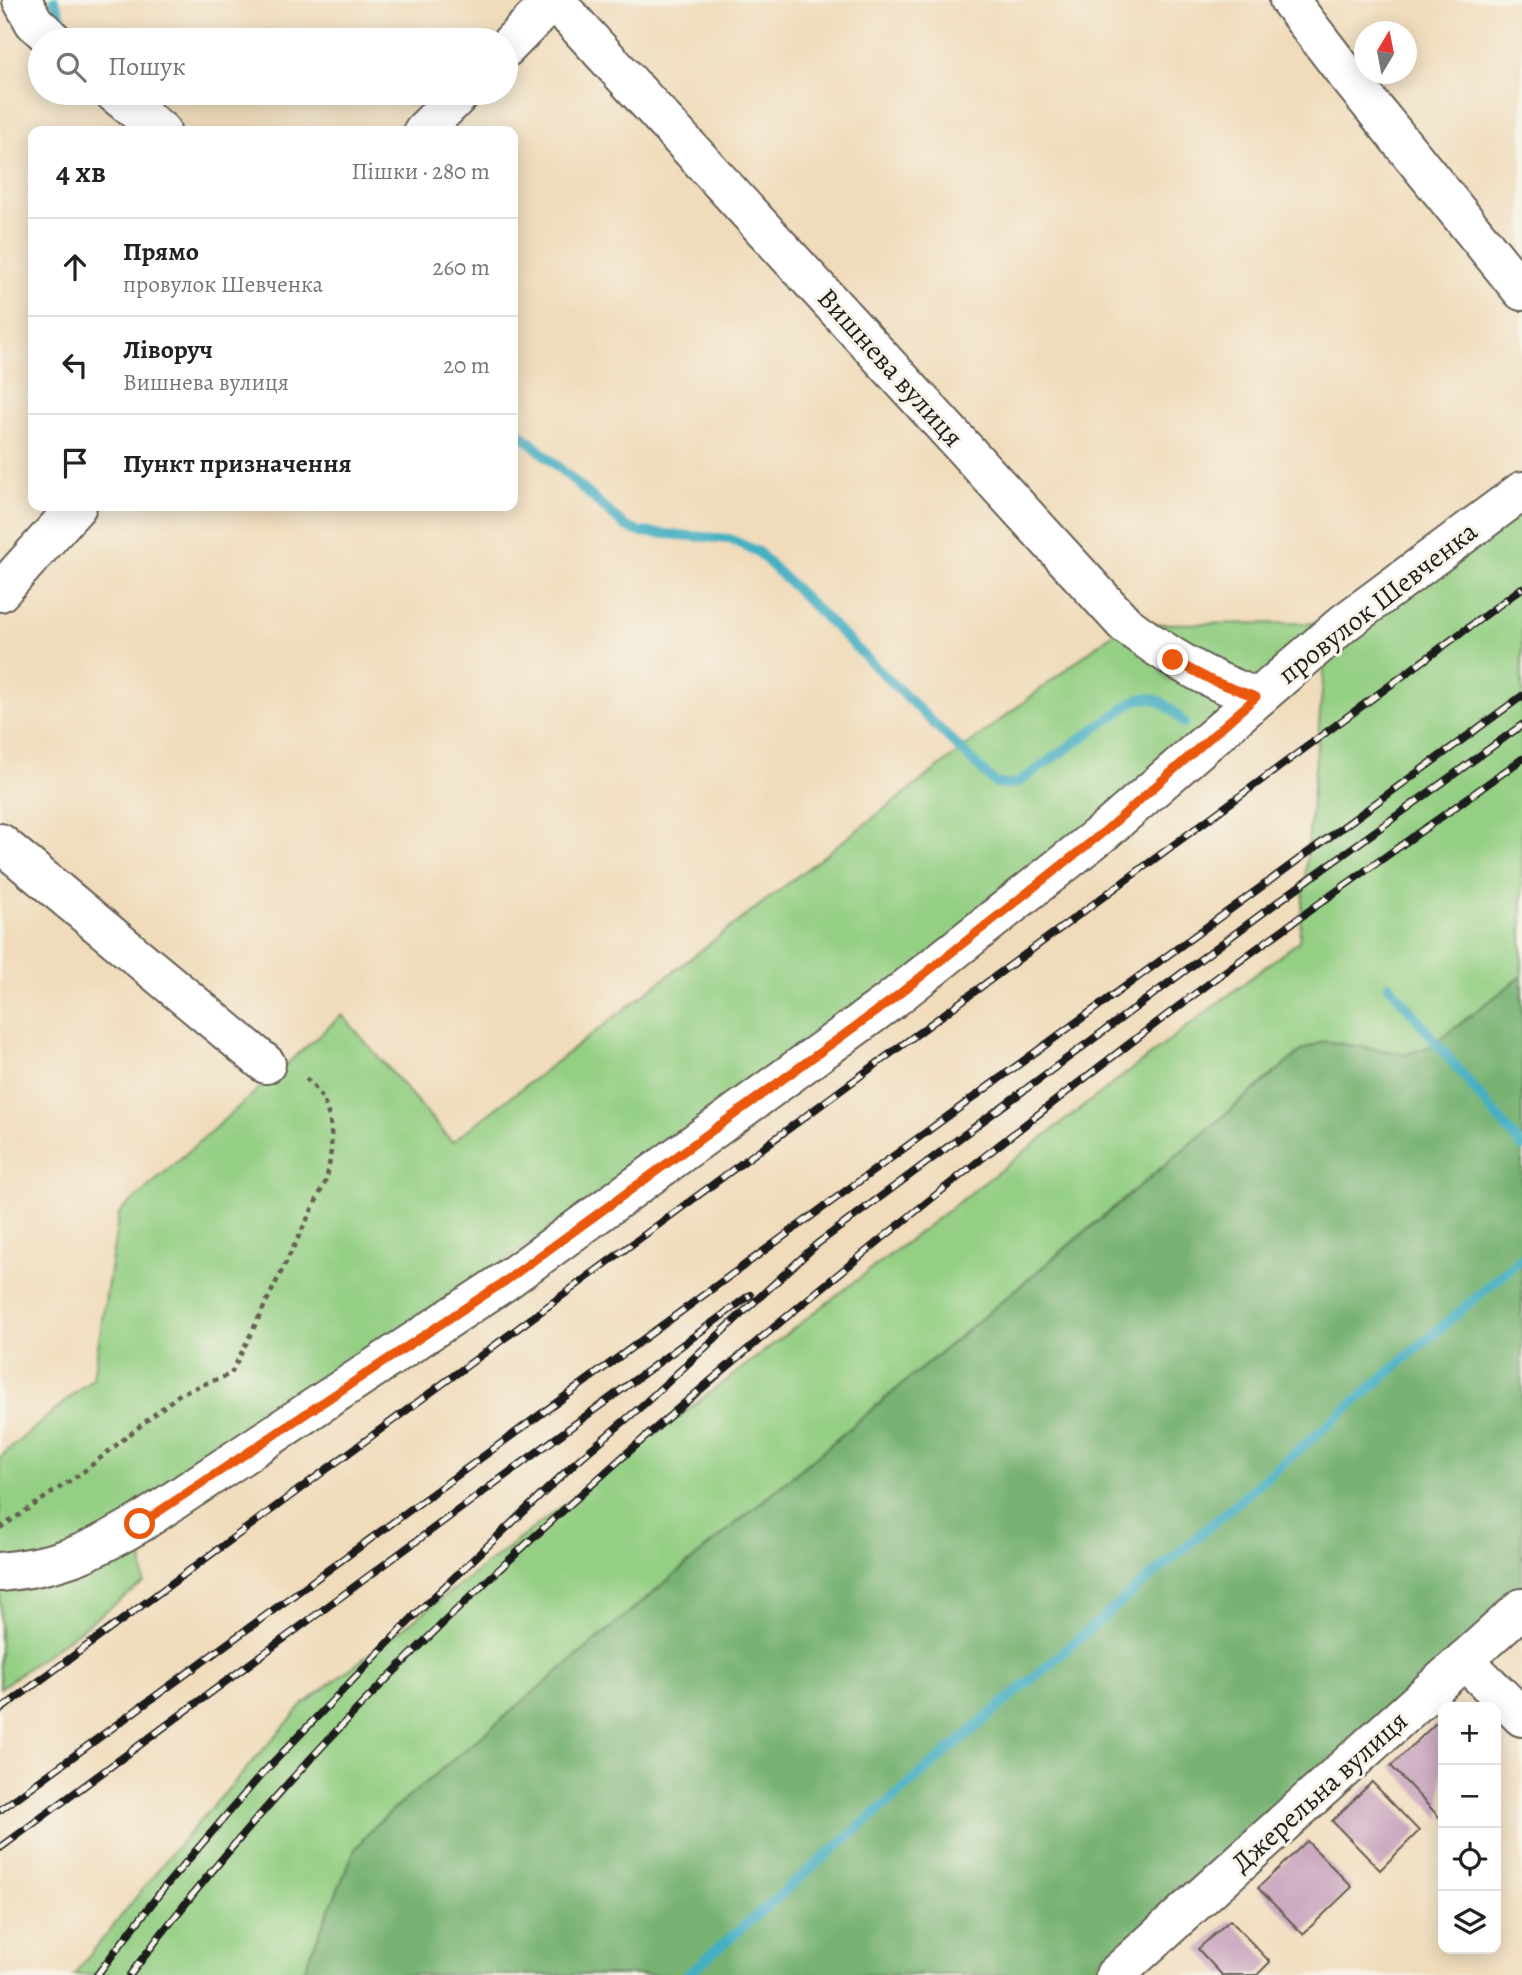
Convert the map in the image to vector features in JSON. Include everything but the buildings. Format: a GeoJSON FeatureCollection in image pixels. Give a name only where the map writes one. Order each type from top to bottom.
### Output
{"type":"FeatureCollection","features":[{"type":"Feature","properties":{"kind":"street"},"geometry":{"type":"LineString","coordinates":[[22,0],[34,22],[41,28]]}},
{"type":"Feature","properties":{"kind":"street"},"geometry":{"type":"LineString","coordinates":[[518,36],[553,0]]}},
{"type":"Feature","properties":{"kind":"street","name":"Вишнева вулиця"},"geometry":{"type":"LineString","coordinates":[[553,0],[1125,624],[1173,660],[1213,681],[1256,697]]}},
{"type":"Feature","properties":{"kind":"street"},"geometry":{"type":"LineString","coordinates":[[1289,0],[1346,75],[1522,291]]}},
{"type":"Feature","properties":{"kind":"street"},"geometry":{"type":"LineString","coordinates":[[129,105],[154,126]]}},
{"type":"Feature","properties":{"kind":"street"},"geometry":{"type":"LineString","coordinates":[[428,126],[449,105]]}},
{"type":"Feature","properties":{"kind":"street","name":"провулок Шевченка"},"geometry":{"type":"LineString","coordinates":[[0,1572],[58,1564],[90,1552],[140,1524],[504,1282],[889,1002],[1106,830],[1344,622],[1522,491]]}},
{"type":"Feature","properties":{"kind":"street"},"geometry":{"type":"LineString","coordinates":[[0,592],[73,511]]}},
{"type":"Feature","properties":{"kind":"street"},"geometry":{"type":"LineString","coordinates":[[0,843],[266,1064]]}},
{"type":"Feature","properties":{"kind":"street","name":"Джерельна вулиця"},"geometry":{"type":"LineString","coordinates":[[1120,1974],[1522,1608]]}},
{"type":"Feature","properties":{"kind":"street"},"geometry":{"type":"LineString","coordinates":[[1464,1660],[1522,1717]]}},
{"type":"Feature","properties":{"kind":"path"},"geometry":{"type":"LineString","coordinates":[[0,1528],[83,1472],[181,1393],[231,1374],[327,1181],[333,1149],[329,1116],[318,1088],[300,1073],[266,1064]]}},
{"type":"Feature","properties":{"kind":"green space"},"geometry":{"type":"Polygon","coordinates":[[[1522,493],[1522,976],[1431,1046],[1407,1054],[1324,1041],[1303,1049],[375,1825],[355,1850],[302,1975],[74,1975],[174,1850],[304,1704],[1299,941],[1327,638],[1106,830],[140,1523],[144,1583],[0,1688],[0,1457],[93,1378],[119,1213],[342,1015],[452,1142],[1125,624],[1344,623],[1522,493]]]}},
{"type":"Feature","properties":{"kind":"green space"},"geometry":{"type":"Polygon","coordinates":[[[1522,976],[1522,1609],[1115,1975],[302,1975],[355,1849],[375,1825],[1304,1049],[1324,1041],[1407,1054],[1431,1046],[1522,976]]]}},
{"type":"Feature","properties":{"kind":"waterway"},"geometry":{"type":"LineString","coordinates":[[54,0],[67,28]]}},
{"type":"Feature","properties":{"kind":"waterway"},"geometry":{"type":"LineString","coordinates":[[518,431],[626,527],[640,532],[730,539],[758,552],[995,783],[1007,785],[1019,782],[1136,700],[1157,700],[1169,707],[1184,723]]}},
{"type":"Feature","properties":{"kind":"waterway"},"geometry":{"type":"LineString","coordinates":[[1389,985],[1522,1147]]}},
{"type":"Feature","properties":{"kind":"waterway"},"geometry":{"type":"LineString","coordinates":[[687,1975],[1522,1258]]}},
{"type":"Feature","properties":{"kind":"railway"},"geometry":{"type":"LineString","coordinates":[[0,1710],[1522,588]]}},
{"type":"Feature","properties":{"kind":"railway"},"geometry":{"type":"LineString","coordinates":[[0,1810],[1522,696]]}},
{"type":"Feature","properties":{"kind":"railway"},"geometry":{"type":"LineString","coordinates":[[97,1975],[163,1889],[260,1776],[419,1611],[576,1462],[644,1404],[817,1244],[1279,901],[1522,725]]}},
{"type":"Feature","properties":{"kind":"railway"},"geometry":{"type":"LineString","coordinates":[[130,1975],[191,1897],[321,1747],[460,1606],[532,1538],[680,1407],[963,1173],[1184,1002],[1522,759]]}},
{"type":"Feature","properties":{"kind":"railway"},"geometry":{"type":"LineString","coordinates":[[0,1848],[750,1295]]}},
{"type":"Feature","properties":{"kind":"route"},"geometry":{"type":"LineString","coordinates":[[140,1524],[504,1282],[889,1002],[1106,830],[1256,697],[1213,681],[1173,660]]}}]}
